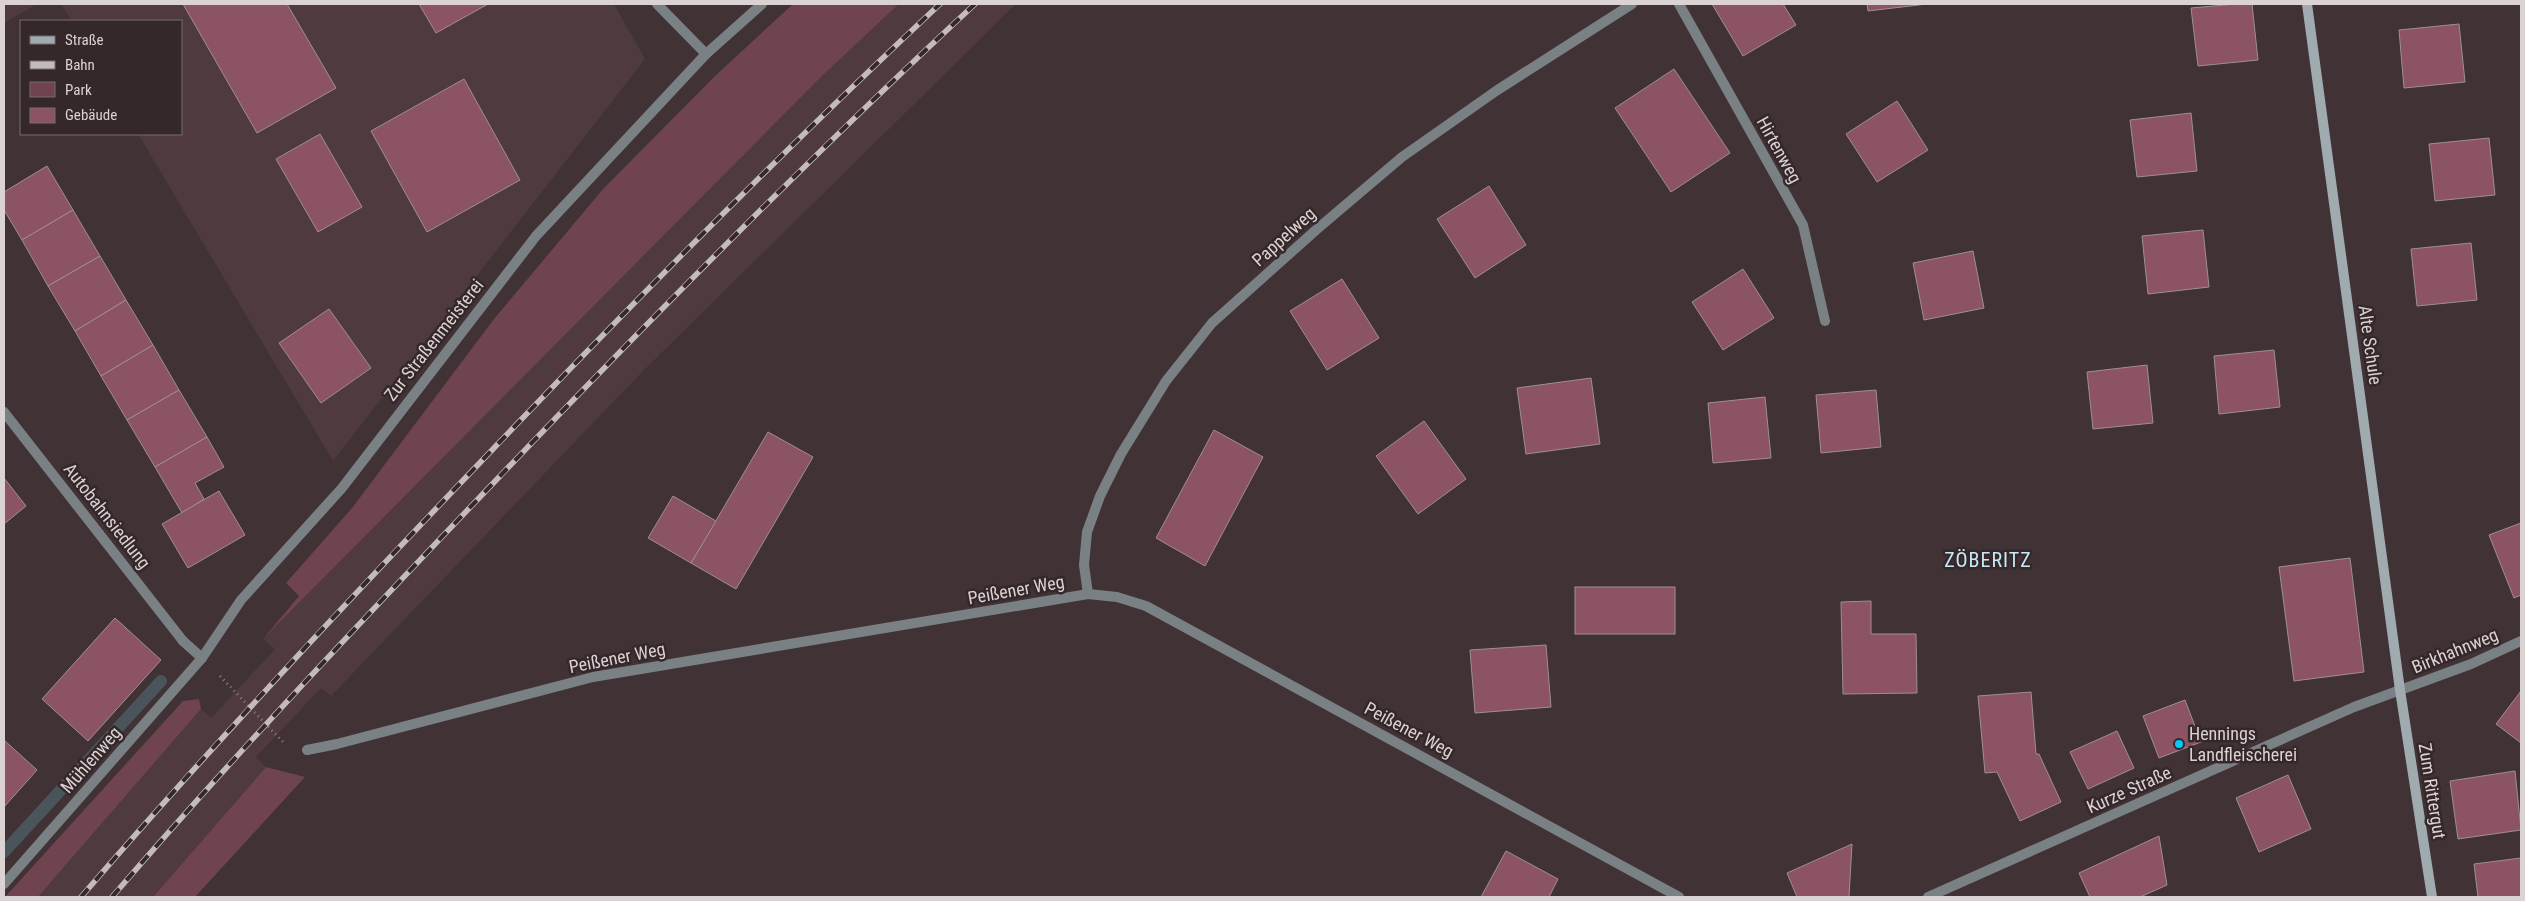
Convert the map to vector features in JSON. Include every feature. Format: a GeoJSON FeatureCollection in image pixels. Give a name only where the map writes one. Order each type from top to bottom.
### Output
{"type":"FeatureCollection","features":[{"type":"Feature","properties":{"kind":"street"},"geometry":{"type":"LineString","coordinates":[[658,4],[706,54]]}},
{"type":"Feature","properties":{"kind":"street","name":"Zur Straßenmeisterei"},"geometry":{"type":"LineString","coordinates":[[202,658],[242,600],[342,488],[536,236],[706,54],[762,4]]}},
{"type":"Feature","properties":{"kind":"street","name":"Pappelweg"},"geometry":{"type":"LineString","coordinates":[[1088,594],[1084,565],[1087,532],[1100,496],[1121,454],[1166,381],[1212,323],[1402,156],[1496,91],[1632,4]]}},
{"type":"Feature","properties":{"kind":"street","name":"Hirtenweg"},"geometry":{"type":"LineString","coordinates":[[1679,4],[1803,226],[1825,321]]}},
{"type":"Feature","properties":{"kind":"street","name":"Alte Schule"},"geometry":{"type":"LineString","coordinates":[[2307,4],[2400,690]]}},
{"type":"Feature","properties":{"kind":"street","name":"Autobahnsiedlung"},"geometry":{"type":"LineString","coordinates":[[4,412],[183,641],[202,658]]}},
{"type":"Feature","properties":{"kind":"street","name":"Peißener Weg"},"geometry":{"type":"LineString","coordinates":[[308,750],[593,677],[1088,594],[1117,597],[1146,606],[1672,896]]}},
{"type":"Feature","properties":{"kind":"street","name":"Birkhahnweg"},"geometry":{"type":"LineString","coordinates":[[2400,690],[2521,641]]}},
{"type":"Feature","properties":{"kind":"street","name":"Mühlenweg"},"geometry":{"type":"LineString","coordinates":[[4,884],[202,658]]}},
{"type":"Feature","properties":{"kind":"street","name":"Kurze Straße"},"geometry":{"type":"LineString","coordinates":[[1928,897],[2338,714],[2400,690]]}},
{"type":"Feature","properties":{"kind":"street","name":"Zum Rittergut"},"geometry":{"type":"LineString","coordinates":[[2400,690],[2432,897]]}},
{"type":"Feature","properties":{"kind":"path"},"geometry":{"type":"LineString","coordinates":[[202,658],[284,742],[308,750]]}},
{"type":"Feature","properties":{"kind":"shaded area"},"geometry":{"type":"Polygon","coordinates":[[[4,4],[37,4],[4,23],[4,4]]]}},
{"type":"Feature","properties":{"kind":"shaded area"},"geometry":{"type":"Polygon","coordinates":[[[61,4],[614,4],[645,59],[333,461],[139,135],[182,135],[182,20],[71,20],[61,4]]]}},
{"type":"Feature","properties":{"kind":"shaded area"},"geometry":{"type":"Polygon","coordinates":[[[899,4],[1016,4],[644,370],[331,696],[321,688],[256,757],[266,767],[153,897],[38,897],[201,709],[211,718],[275,649],[263,639],[822,76],[899,4]]]}},
{"type":"Feature","properties":{"kind":"green space"},"geometry":{"type":"Polygon","coordinates":[[[793,4],[899,4],[822,76],[263,639],[299,596],[286,583],[352,508],[494,319],[603,189],[716,75],[793,4]]]}},
{"type":"Feature","properties":{"kind":"green space"},"geometry":{"type":"Polygon","coordinates":[[[199,699],[201,709],[38,897],[5,897],[183,701],[199,699]]]}},
{"type":"Feature","properties":{"kind":"green space"},"geometry":{"type":"Polygon","coordinates":[[[266,767],[305,777],[195,897],[153,897],[266,767]]]}},
{"type":"Feature","properties":{"kind":"building"},"geometry":{"type":"Polygon","coordinates":[[[183,4],[287,4],[336,88],[257,133],[183,4]]]}},
{"type":"Feature","properties":{"kind":"building"},"geometry":{"type":"Polygon","coordinates":[[[419,4],[488,4],[436,33],[419,4]]]}},
{"type":"Feature","properties":{"kind":"building"},"geometry":{"type":"Polygon","coordinates":[[[1712,4],[1783,4],[1796,25],[1743,56],[1712,4]]]}},
{"type":"Feature","properties":{"kind":"building"},"geometry":{"type":"Polygon","coordinates":[[[1867,4],[1927,4],[1868,11],[1867,4]]]}},
{"type":"Feature","properties":{"kind":"building"},"geometry":{"type":"Polygon","coordinates":[[[2252,4],[2258,60],[2198,66],[2191,8],[2252,4]]]}},
{"type":"Feature","properties":{"kind":"building"},"geometry":{"type":"Polygon","coordinates":[[[2459,24],[2465,82],[2404,88],[2399,30],[2459,24]]]}},
{"type":"Feature","properties":{"kind":"building"},"geometry":{"type":"Polygon","coordinates":[[[1674,69],[1730,153],[1671,192],[1615,108],[1674,69]]]}},
{"type":"Feature","properties":{"kind":"building"},"geometry":{"type":"Polygon","coordinates":[[[464,79],[520,180],[427,232],[371,131],[464,79]]]}},
{"type":"Feature","properties":{"kind":"building"},"geometry":{"type":"Polygon","coordinates":[[[1897,101],[1928,150],[1877,182],[1846,134],[1897,101]]]}},
{"type":"Feature","properties":{"kind":"building"},"geometry":{"type":"Polygon","coordinates":[[[2191,113],[2197,171],[2137,177],[2130,120],[2191,113]]]}},
{"type":"Feature","properties":{"kind":"building"},"geometry":{"type":"Polygon","coordinates":[[[320,134],[362,207],[318,232],[276,159],[320,134]]]}},
{"type":"Feature","properties":{"kind":"building"},"geometry":{"type":"Polygon","coordinates":[[[2489,138],[2495,195],[2435,201],[2429,144],[2489,138]]]}},
{"type":"Feature","properties":{"kind":"building"},"geometry":{"type":"Polygon","coordinates":[[[47,166],[73,210],[22,240],[4,210],[4,192],[47,166]]]}},
{"type":"Feature","properties":{"kind":"building"},"geometry":{"type":"Polygon","coordinates":[[[1489,186],[1526,245],[1475,278],[1437,219],[1489,186]]]}},
{"type":"Feature","properties":{"kind":"building"},"geometry":{"type":"Polygon","coordinates":[[[73,210],[100,256],[48,286],[22,240],[73,210]]]}},
{"type":"Feature","properties":{"kind":"building"},"geometry":{"type":"Polygon","coordinates":[[[2203,230],[2209,287],[2148,294],[2142,236],[2203,230]]]}},
{"type":"Feature","properties":{"kind":"building"},"geometry":{"type":"Polygon","coordinates":[[[2471,243],[2477,300],[2417,306],[2411,249],[2471,243]]]}},
{"type":"Feature","properties":{"kind":"building"},"geometry":{"type":"Polygon","coordinates":[[[1973,251],[1984,308],[1924,320],[1913,263],[1973,251]]]}},
{"type":"Feature","properties":{"kind":"building"},"geometry":{"type":"Polygon","coordinates":[[[100,256],[126,300],[75,331],[48,286],[100,256]]]}},
{"type":"Feature","properties":{"kind":"building"},"geometry":{"type":"Polygon","coordinates":[[[1743,269],[1774,318],[1723,350],[1692,302],[1743,269]]]}},
{"type":"Feature","properties":{"kind":"building"},"geometry":{"type":"Polygon","coordinates":[[[1342,279],[1379,338],[1327,370],[1290,311],[1342,279]]]}},
{"type":"Feature","properties":{"kind":"building"},"geometry":{"type":"Polygon","coordinates":[[[126,300],[153,345],[101,376],[75,331],[126,300]]]}},
{"type":"Feature","properties":{"kind":"building"},"geometry":{"type":"Polygon","coordinates":[[[329,309],[371,368],[321,403],[279,343],[329,309]]]}},
{"type":"Feature","properties":{"kind":"building"},"geometry":{"type":"Polygon","coordinates":[[[153,345],[179,390],[127,420],[101,376],[153,345]]]}},
{"type":"Feature","properties":{"kind":"building"},"geometry":{"type":"Polygon","coordinates":[[[2274,350],[2280,407],[2219,414],[2214,356],[2274,350]]]}},
{"type":"Feature","properties":{"kind":"building"},"geometry":{"type":"Polygon","coordinates":[[[2147,365],[2153,423],[2093,429],[2087,372],[2147,365]]]}},
{"type":"Feature","properties":{"kind":"building"},"geometry":{"type":"Polygon","coordinates":[[[1591,378],[1600,444],[1526,454],[1517,388],[1591,378]]]}},
{"type":"Feature","properties":{"kind":"building"},"geometry":{"type":"Polygon","coordinates":[[[179,390],[207,437],[155,467],[127,420],[179,390]]]}},
{"type":"Feature","properties":{"kind":"building"},"geometry":{"type":"Polygon","coordinates":[[[1876,390],[1881,447],[1821,453],[1816,395],[1876,390]]]}},
{"type":"Feature","properties":{"kind":"building"},"geometry":{"type":"Polygon","coordinates":[[[1765,397],[1771,458],[1713,463],[1708,403],[1765,397]]]}},
{"type":"Feature","properties":{"kind":"building"},"geometry":{"type":"Polygon","coordinates":[[[1424,421],[1466,479],[1418,514],[1376,456],[1424,421]]]}},
{"type":"Feature","properties":{"kind":"building"},"geometry":{"type":"Polygon","coordinates":[[[1214,430],[1263,457],[1205,566],[1156,538],[1214,430]]]}},
{"type":"Feature","properties":{"kind":"building"},"geometry":{"type":"Polygon","coordinates":[[[768,432],[813,457],[736,589],[691,563],[768,432]]]}},
{"type":"Feature","properties":{"kind":"building"},"geometry":{"type":"Polygon","coordinates":[[[207,437],[224,467],[195,483],[204,499],[182,513],[155,467],[207,437]]]}},
{"type":"Feature","properties":{"kind":"building"},"geometry":{"type":"Polygon","coordinates":[[[4,478],[26,506],[4,524],[4,478]]]}},
{"type":"Feature","properties":{"kind":"building"},"geometry":{"type":"Polygon","coordinates":[[[219,491],[245,535],[188,568],[162,524],[219,491]]]}},
{"type":"Feature","properties":{"kind":"building"},"geometry":{"type":"Polygon","coordinates":[[[673,496],[716,521],[691,563],[648,538],[673,496]]]}},
{"type":"Feature","properties":{"kind":"building"},"geometry":{"type":"Polygon","coordinates":[[[2521,523],[2521,595],[2514,598],[2489,535],[2521,523]]]}},
{"type":"Feature","properties":{"kind":"building"},"geometry":{"type":"Polygon","coordinates":[[[2350,558],[2364,672],[2294,681],[2279,567],[2350,558]]]}},
{"type":"Feature","properties":{"kind":"building"},"geometry":{"type":"Polygon","coordinates":[[[1575,587],[1675,587],[1675,634],[1575,634],[1575,587]]]}},
{"type":"Feature","properties":{"kind":"building"},"geometry":{"type":"Polygon","coordinates":[[[1871,601],[1871,634],[1916,634],[1917,693],[1843,694],[1841,602],[1871,601]]]}},
{"type":"Feature","properties":{"kind":"building"},"geometry":{"type":"Polygon","coordinates":[[[115,618],[161,660],[88,741],[42,699],[115,618]]]}},
{"type":"Feature","properties":{"kind":"building"},"geometry":{"type":"Polygon","coordinates":[[[1546,645],[1551,707],[1475,713],[1470,650],[1546,645]]]}},
{"type":"Feature","properties":{"kind":"building"},"geometry":{"type":"Polygon","coordinates":[[[2521,691],[2521,743],[2496,724],[2521,691]]]}},
{"type":"Feature","properties":{"kind":"building"},"geometry":{"type":"Polygon","coordinates":[[[2031,692],[2036,754],[2039,754],[2061,802],[2020,821],[1997,772],[1985,773],[1978,696],[2031,692]]]}},
{"type":"Feature","properties":{"kind":"building"},"geometry":{"type":"Polygon","coordinates":[[[2185,700],[2201,742],[2159,758],[2143,716],[2185,700]]]}},
{"type":"Feature","properties":{"kind":"building"},"geometry":{"type":"Polygon","coordinates":[[[2117,731],[2134,768],[2088,789],[2070,752],[2117,731]]]}},
{"type":"Feature","properties":{"kind":"building"},"geometry":{"type":"Polygon","coordinates":[[[4,740],[37,770],[4,807],[4,740]]]}},
{"type":"Feature","properties":{"kind":"building"},"geometry":{"type":"Polygon","coordinates":[[[2515,771],[2521,830],[2458,839],[2450,781],[2515,771]]]}},
{"type":"Feature","properties":{"kind":"building"},"geometry":{"type":"Polygon","coordinates":[[[2288,775],[2311,829],[2259,852],[2236,798],[2288,775]]]}},
{"type":"Feature","properties":{"kind":"building"},"geometry":{"type":"Polygon","coordinates":[[[2159,836],[2167,885],[2140,897],[2090,897],[2079,873],[2159,836]]]}},
{"type":"Feature","properties":{"kind":"building"},"geometry":{"type":"Polygon","coordinates":[[[1852,844],[1849,897],[1797,897],[1787,873],[1852,844]]]}},
{"type":"Feature","properties":{"kind":"building"},"geometry":{"type":"Polygon","coordinates":[[[1506,851],[1558,879],[1549,897],[1481,897],[1506,851]]]}},
{"type":"Feature","properties":{"kind":"building"},"geometry":{"type":"Polygon","coordinates":[[[2521,858],[2521,897],[2478,897],[2474,864],[2521,858]]]}},
{"type":"Feature","properties":{"kind":"waterway"},"geometry":{"type":"LineString","coordinates":[[4,852],[161,681]]}},
{"type":"Feature","properties":{"kind":"railway"},"geometry":{"type":"LineString","coordinates":[[81,897],[284,670],[549,391],[658,278],[770,167],[940,4]]}},
{"type":"Feature","properties":{"kind":"railway"},"geometry":{"type":"LineString","coordinates":[[112,897],[304,683],[559,415],[794,177],[975,4]]}},
{"type":"Feature","properties":{"kind":"place","name":"Hennings Landfleischerei"},"geometry":{"type":"Point","coordinates":[2179,744]}},
{"type":"Feature","properties":{"kind":"district","name":"ZÖBERITZ"},"geometry":{"type":"Point","coordinates":[1988,560]}}]}
